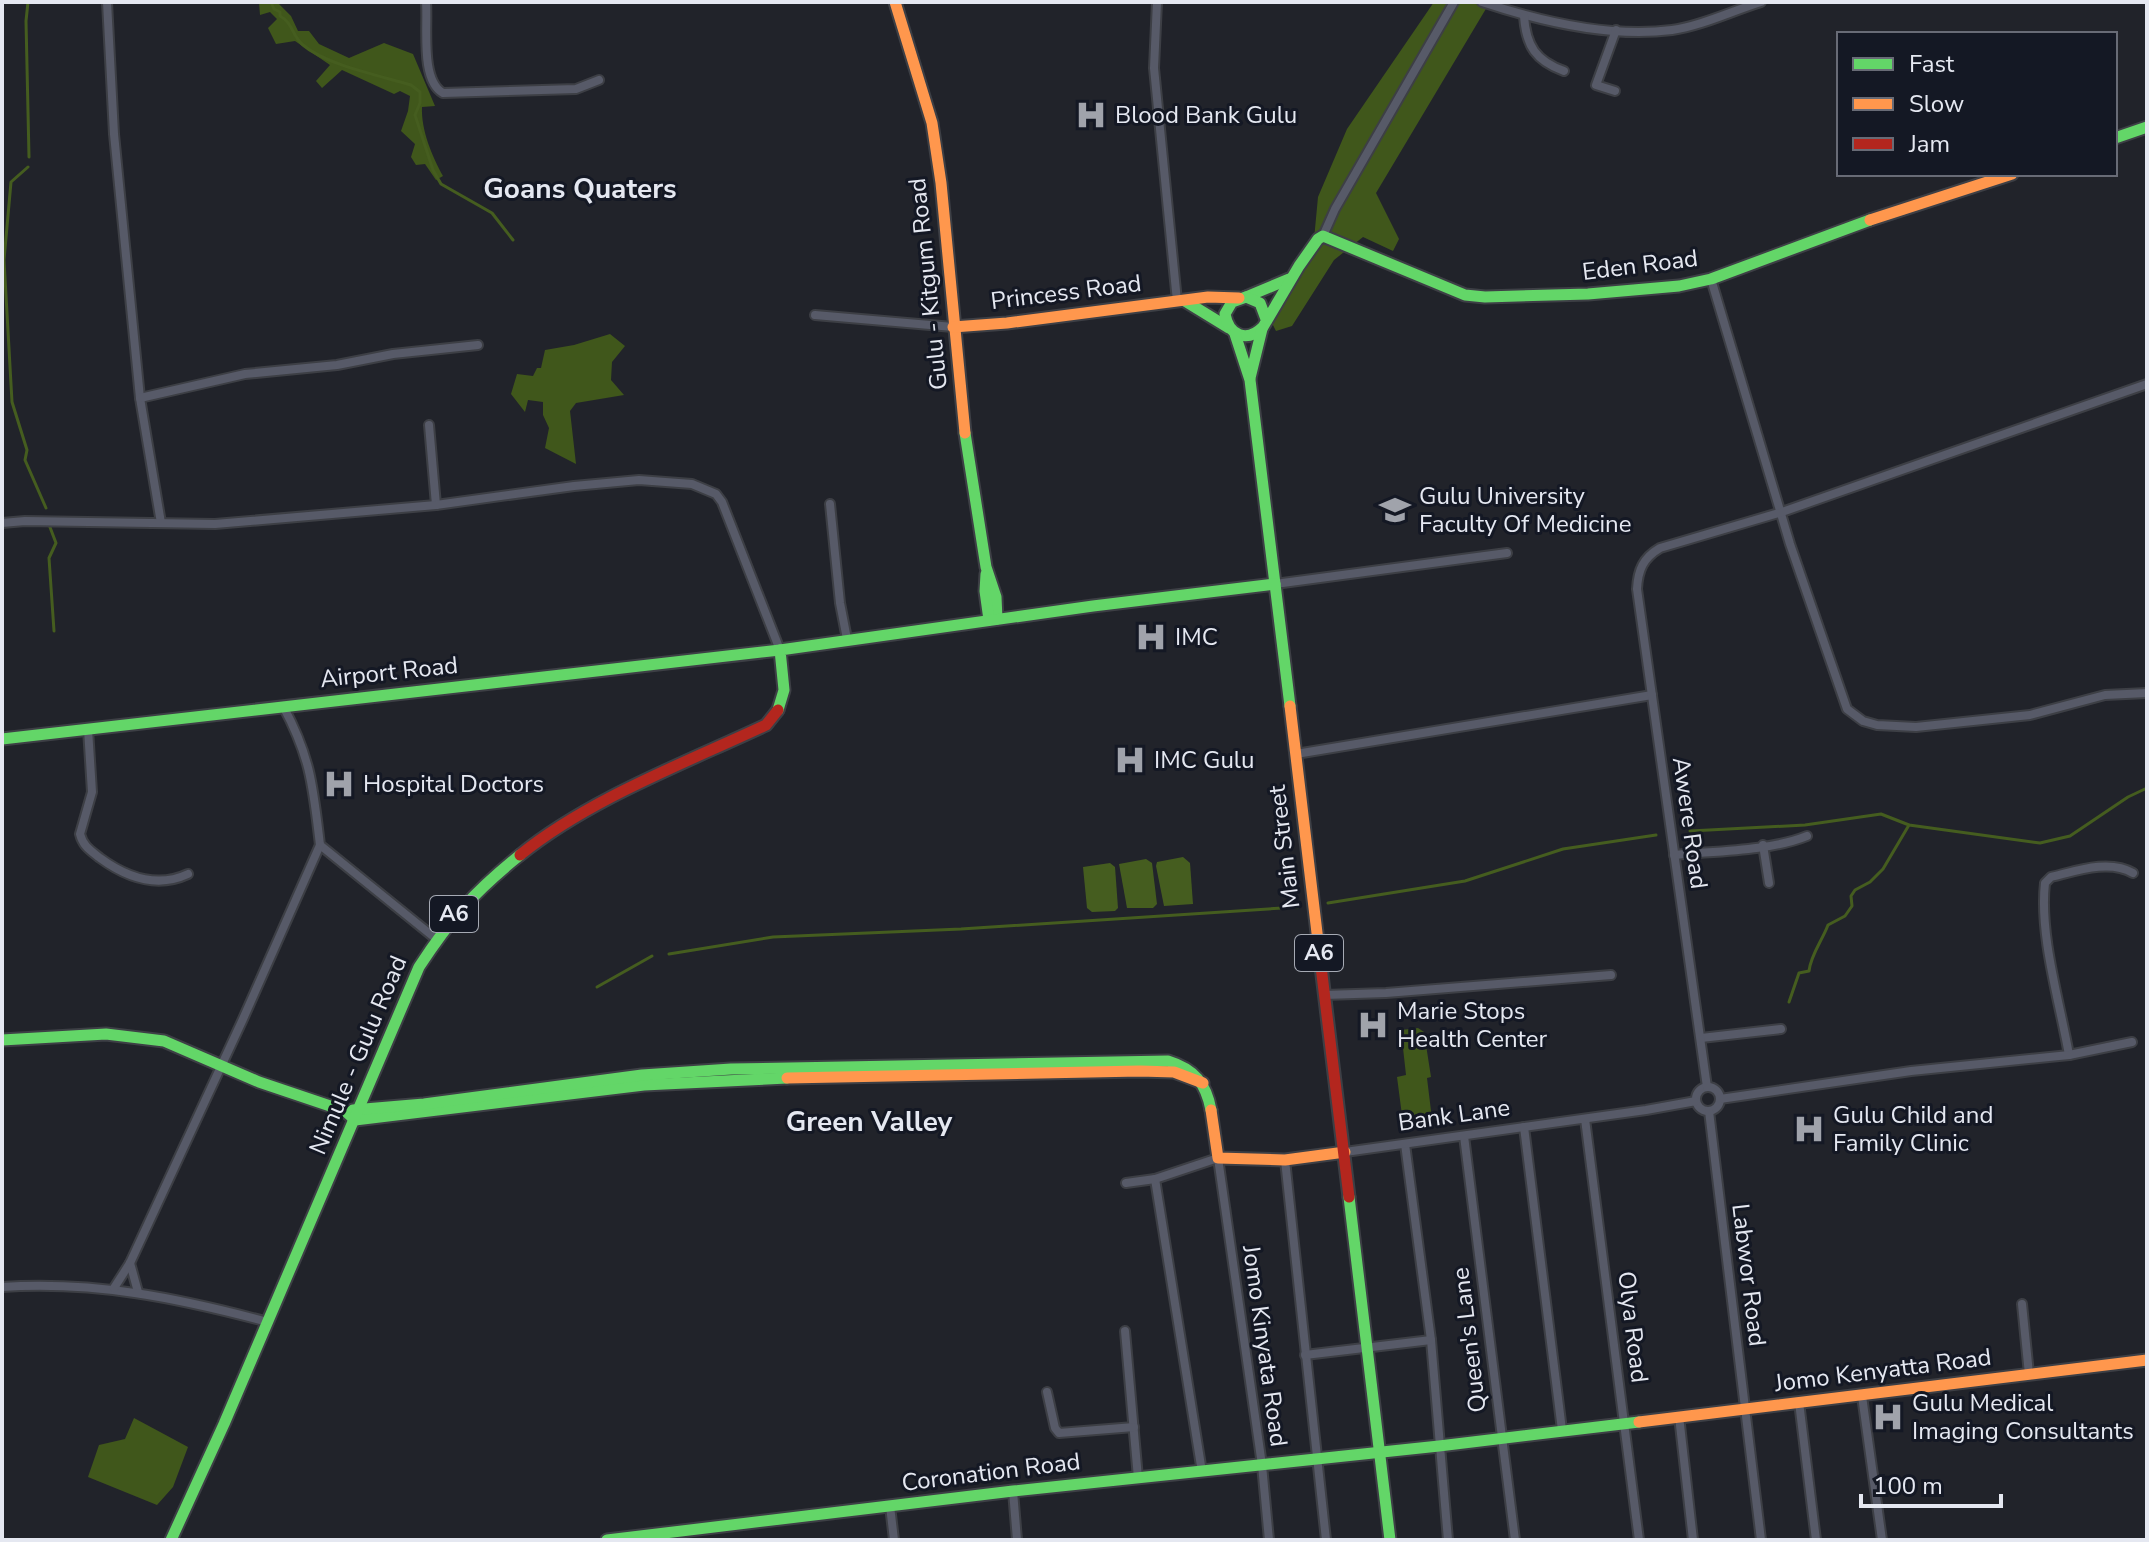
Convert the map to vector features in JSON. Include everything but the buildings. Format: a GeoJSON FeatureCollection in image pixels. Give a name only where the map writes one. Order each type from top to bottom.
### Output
{"type":"FeatureCollection","features":[{"type":"Feature","properties":{"kind":"main road","name":"Gulu - Kitgum Road"},"geometry":{"type":"LineString","coordinates":[[895,2],[932,123],[965,433],[986,567],[996,597],[993,620]]}},
{"type":"Feature","properties":{"kind":"main road"},"geometry":{"type":"LineString","coordinates":[[2117,137],[2147,127]]}},
{"type":"Feature","properties":{"kind":"main road","name":"Eden Road"},"geometry":{"type":"LineString","coordinates":[[1323,236],[1447,289],[1475,296],[1588,294],[1679,286],[1711,279],[1841,229],[2006,176]]}},
{"type":"Feature","properties":{"kind":"main road"},"geometry":{"type":"LineString","coordinates":[[1181,301],[1232,331],[1247,337],[1258,333],[1290,279],[1323,236]]}},
{"type":"Feature","properties":{"kind":"main road"},"geometry":{"type":"LineString","coordinates":[[1250,380],[1226,322],[1227,308],[1242,298],[1290,279]]}},
{"type":"Feature","properties":{"kind":"main road","name":"Princess Road"},"geometry":{"type":"LineString","coordinates":[[953,327],[1208,297],[1242,298]]}},
{"type":"Feature","properties":{"kind":"main road"},"geometry":{"type":"LineString","coordinates":[[1242,298],[1260,303],[1264,323],[1250,380]]}},
{"type":"Feature","properties":{"kind":"main road","name":"Main Street"},"geometry":{"type":"LineString","coordinates":[[1250,380],[1380,1452]]}},
{"type":"Feature","properties":{"kind":"main road","name":"Gulu - Kitgum Road"},"geometry":{"type":"LineString","coordinates":[[986,567],[985,591],[993,620]]}},
{"type":"Feature","properties":{"kind":"main road"},"geometry":{"type":"LineString","coordinates":[[780,650],[1275,584]]}},
{"type":"Feature","properties":{"kind":"main road"},"geometry":{"type":"LineString","coordinates":[[968,623],[980,607],[985,591]]}},
{"type":"Feature","properties":{"kind":"main road"},"geometry":{"type":"LineString","coordinates":[[996,597],[1017,617]]}},
{"type":"Feature","properties":{"kind":"main road","name":"Airport Road"},"geometry":{"type":"LineString","coordinates":[[2,739],[780,650]]}},
{"type":"Feature","properties":{"kind":"main road","name":"Nimule - Gulu Road"},"geometry":{"type":"LineString","coordinates":[[171,1540],[268,1322],[419,967],[435,938],[465,901],[549,834],[594,808],[766,725],[782,707],[785,693],[780,650]]}},
{"type":"Feature","properties":{"kind":"main road"},"geometry":{"type":"LineString","coordinates":[[2,1040],[94,1034],[140,1036],[177,1045],[221,1066],[316,1103],[357,1115],[429,1113],[644,1085],[798,1072],[1174,1072],[1203,1083],[1211,1103],[1218,1158]]}},
{"type":"Feature","properties":{"kind":"main road","name":"Bank Lane"},"geometry":{"type":"LineString","coordinates":[[1218,1158],[1285,1160],[1345,1152]]}},
{"type":"Feature","properties":{"kind":"main road","name":"Jomo Kenyatta Road"},"geometry":{"type":"LineString","coordinates":[[1501,1437],[2147,1360]]}},
{"type":"Feature","properties":{"kind":"main road","name":"Coronation Road"},"geometry":{"type":"LineString","coordinates":[[607,1540],[1501,1437]]}},
{"type":"Feature","properties":{"kind":"main road","name":"A6"},"geometry":{"type":"LineString","coordinates":[[1380,1452],[1390,1540]]}},
{"type":"Feature","properties":{"kind":"street"},"geometry":{"type":"LineString","coordinates":[[107,2],[114,134],[140,398],[161,523]]}},
{"type":"Feature","properties":{"kind":"street"},"geometry":{"type":"LineString","coordinates":[[426,2],[429,74],[437,90],[443,93],[576,89],[599,80]]}},
{"type":"Feature","properties":{"kind":"street"},"geometry":{"type":"LineString","coordinates":[[1157,2],[1154,68],[1181,301]]}},
{"type":"Feature","properties":{"kind":"street"},"geometry":{"type":"LineString","coordinates":[[1323,236],[1335,209],[1454,2]]}},
{"type":"Feature","properties":{"kind":"street"},"geometry":{"type":"LineString","coordinates":[[1482,2],[1524,16],[1639,32],[1675,30],[1761,2]]}},
{"type":"Feature","properties":{"kind":"street"},"geometry":{"type":"LineString","coordinates":[[1524,16],[1533,53],[1547,65],[1564,71]]}},
{"type":"Feature","properties":{"kind":"street"},"geometry":{"type":"LineString","coordinates":[[1615,91],[1596,85],[1616,30]]}},
{"type":"Feature","properties":{"kind":"street"},"geometry":{"type":"LineString","coordinates":[[1711,279],[1790,544],[1847,709],[1863,721],[1877,725],[1916,727],[2052,711],[2105,695],[2147,693]]}},
{"type":"Feature","properties":{"kind":"street"},"geometry":{"type":"LineString","coordinates":[[815,315],[953,327]]}},
{"type":"Feature","properties":{"kind":"street"},"geometry":{"type":"LineString","coordinates":[[140,398],[245,374],[337,365],[393,354],[478,345]]}},
{"type":"Feature","properties":{"kind":"street"},"geometry":{"type":"LineString","coordinates":[[1782,512],[2147,384]]}},
{"type":"Feature","properties":{"kind":"street"},"geometry":{"type":"LineString","coordinates":[[429,425],[436,505]]}},
{"type":"Feature","properties":{"kind":"street"},"geometry":{"type":"LineString","coordinates":[[2,523],[197,525],[436,505],[639,480],[692,484],[716,494],[722,502],[780,650]]}},
{"type":"Feature","properties":{"kind":"street"},"geometry":{"type":"LineString","coordinates":[[830,504],[840,603],[847,639]]}},
{"type":"Feature","properties":{"kind":"street","name":"Awere Road"},"geometry":{"type":"LineString","coordinates":[[1707,1087],[1637,589],[1638,576],[1649,555],[1660,548],[1782,512]]}},
{"type":"Feature","properties":{"kind":"street"},"geometry":{"type":"LineString","coordinates":[[1275,584],[1507,553]]}},
{"type":"Feature","properties":{"kind":"street"},"geometry":{"type":"LineString","coordinates":[[1296,754],[1652,695]]}},
{"type":"Feature","properties":{"kind":"street"},"geometry":{"type":"LineString","coordinates":[[114,1288],[130,1263],[320,845],[312,774],[298,733],[283,706]]}},
{"type":"Feature","properties":{"kind":"street"},"geometry":{"type":"LineString","coordinates":[[88,729],[92,792],[80,834],[86,847],[116,870],[138,879],[177,879],[188,874]]}},
{"type":"Feature","properties":{"kind":"street"},"geometry":{"type":"LineString","coordinates":[[1674,855],[1763,845],[1807,836]]}},
{"type":"Feature","properties":{"kind":"street"},"geometry":{"type":"LineString","coordinates":[[320,845],[435,938]]}},
{"type":"Feature","properties":{"kind":"street"},"geometry":{"type":"LineString","coordinates":[[1763,845],[1769,883]]}},
{"type":"Feature","properties":{"kind":"street"},"geometry":{"type":"LineString","coordinates":[[2069,1055],[2046,923],[2045,883],[2051,877],[2109,866],[2120,866],[2133,873]]}},
{"type":"Feature","properties":{"kind":"street"},"geometry":{"type":"LineString","coordinates":[[1324,995],[1611,975]]}},
{"type":"Feature","properties":{"kind":"street"},"geometry":{"type":"LineString","coordinates":[[1701,1038],[1781,1029]]}},
{"type":"Feature","properties":{"kind":"street"},"geometry":{"type":"LineString","coordinates":[[1720,1099],[1911,1071],[2069,1055],[2132,1042]]}},
{"type":"Feature","properties":{"kind":"street"},"geometry":{"type":"LineString","coordinates":[[1707,1087],[1715,1089],[1720,1099],[1717,1107],[1709,1111],[1700,1109],[1696,1101],[1699,1090],[1707,1087]]}},
{"type":"Feature","properties":{"kind":"street","name":"Bank Lane"},"geometry":{"type":"LineString","coordinates":[[1345,1152],[1696,1101]]}},
{"type":"Feature","properties":{"kind":"street","name":"Labwor Road"},"geometry":{"type":"LineString","coordinates":[[1709,1111],[1761,1540]]}},
{"type":"Feature","properties":{"kind":"street","name":"Olya Road"},"geometry":{"type":"LineString","coordinates":[[1585,1119],[1639,1540]]}},
{"type":"Feature","properties":{"kind":"street"},"geometry":{"type":"LineString","coordinates":[[1524,1127],[1562,1430]]}},
{"type":"Feature","properties":{"kind":"street","name":"Queen's Lane"},"geometry":{"type":"LineString","coordinates":[[1464,1136],[1515,1540]]}},
{"type":"Feature","properties":{"kind":"street"},"geometry":{"type":"LineString","coordinates":[[1405,1144],[1431,1340],[1448,1540]]}},
{"type":"Feature","properties":{"kind":"street"},"geometry":{"type":"LineString","coordinates":[[1126,1183],[1155,1179],[1218,1158]]}},
{"type":"Feature","properties":{"kind":"street","name":"Jomo Kinyata Road"},"geometry":{"type":"LineString","coordinates":[[1218,1158],[1262,1465],[1269,1540]]}},
{"type":"Feature","properties":{"kind":"street"},"geometry":{"type":"LineString","coordinates":[[1285,1160],[1326,1540]]}},
{"type":"Feature","properties":{"kind":"street"},"geometry":{"type":"LineString","coordinates":[[1155,1179],[1202,1472]]}},
{"type":"Feature","properties":{"kind":"street"},"geometry":{"type":"LineString","coordinates":[[130,1263],[138,1292]]}},
{"type":"Feature","properties":{"kind":"street"},"geometry":{"type":"LineString","coordinates":[[2,1287],[43,1284],[114,1288],[179,1299],[268,1322]]}},
{"type":"Feature","properties":{"kind":"street"},"geometry":{"type":"LineString","coordinates":[[2022,1304],[2029,1374]]}},
{"type":"Feature","properties":{"kind":"street"},"geometry":{"type":"LineString","coordinates":[[1125,1331],[1138,1478]]}},
{"type":"Feature","properties":{"kind":"street"},"geometry":{"type":"LineString","coordinates":[[1305,1355],[1431,1340]]}},
{"type":"Feature","properties":{"kind":"street"},"geometry":{"type":"LineString","coordinates":[[1047,1392],[1055,1428],[1059,1433],[1134,1427]]}},
{"type":"Feature","properties":{"kind":"street"},"geometry":{"type":"LineString","coordinates":[[1862,1396],[1882,1540]]}},
{"type":"Feature","properties":{"kind":"street"},"geometry":{"type":"LineString","coordinates":[[1799,1402],[1816,1540]]}},
{"type":"Feature","properties":{"kind":"street"},"geometry":{"type":"LineString","coordinates":[[1679,1416],[1693,1540]]}},
{"type":"Feature","properties":{"kind":"street"},"geometry":{"type":"LineString","coordinates":[[1013,1491],[1017,1540]]}},
{"type":"Feature","properties":{"kind":"street"},"geometry":{"type":"LineString","coordinates":[[890,1506],[894,1540]]}},
{"type":"Feature","properties":{"kind":"shaded area"},"geometry":{"type":"Polygon","coordinates":[[[259,2],[277,2],[291,16],[298,31],[309,31],[319,44],[349,58],[384,43],[413,54],[435,106],[422,107],[423,125],[443,176],[436,180],[425,164],[416,165],[411,157],[415,144],[401,131],[410,96],[400,91],[394,94],[342,70],[322,88],[316,81],[330,65],[295,41],[276,44],[268,28],[277,19],[270,12],[260,15],[259,2]]]}},
{"type":"Feature","properties":{"kind":"shaded area"},"geometry":{"type":"Polygon","coordinates":[[[1434,2],[1490,2],[1376,193],[1399,239],[1393,251],[1363,237],[1334,260],[1292,326],[1276,331],[1271,321],[1313,250],[1318,197],[1347,129],[1434,2]]]}},
{"type":"Feature","properties":{"kind":"shaded area"},"geometry":{"type":"Polygon","coordinates":[[[610,334],[625,346],[612,362],[611,380],[624,395],[576,403],[570,411],[576,464],[545,448],[549,428],[543,415],[543,402],[528,400],[525,412],[511,394],[517,374],[533,376],[537,368],[541,368],[545,350],[610,334]]]}},
{"type":"Feature","properties":{"kind":"shaded area"},"geometry":{"type":"Polygon","coordinates":[[[1183,857],[1190,863],[1193,904],[1164,906],[1157,862],[1183,857]]]}},
{"type":"Feature","properties":{"kind":"shaded area"},"geometry":{"type":"Polygon","coordinates":[[[1146,859],[1152,863],[1157,904],[1153,908],[1127,908],[1119,864],[1146,859]]]}},
{"type":"Feature","properties":{"kind":"shaded area"},"geometry":{"type":"Polygon","coordinates":[[[1110,863],[1115,867],[1118,908],[1115,911],[1092,912],[1087,908],[1083,867],[1110,863]]]}},
{"type":"Feature","properties":{"kind":"shaded area"},"geometry":{"type":"Polygon","coordinates":[[[1418,1028],[1424,1032],[1431,1077],[1427,1078],[1432,1119],[1403,1123],[1397,1077],[1406,1075],[1401,1030],[1418,1028]]]}},
{"type":"Feature","properties":{"kind":"shaded area"},"geometry":{"type":"Polygon","coordinates":[[[134,1418],[188,1447],[173,1487],[157,1505],[88,1477],[99,1445],[125,1439],[134,1418]]]}},
{"type":"Feature","properties":{"kind":"waterway"},"geometry":{"type":"LineString","coordinates":[[28,2],[29,157]]}},
{"type":"Feature","properties":{"kind":"waterway"},"geometry":{"type":"LineString","coordinates":[[271,2],[299,41],[313,52],[354,69],[411,85],[420,92],[415,115],[433,170],[441,184],[492,213],[513,240]]}},
{"type":"Feature","properties":{"kind":"waterway"},"geometry":{"type":"LineString","coordinates":[[28,167],[11,182],[4,260],[12,402],[27,450],[25,460],[46,508]]}},
{"type":"Feature","properties":{"kind":"waterway"},"geometry":{"type":"LineString","coordinates":[[48,522],[56,543],[49,558],[54,631]]}},
{"type":"Feature","properties":{"kind":"waterway"},"geometry":{"type":"LineString","coordinates":[[1690,831],[1805,825],[1881,814],[1909,825],[2040,843],[2070,836],[2128,797],[2147,788]]}},
{"type":"Feature","properties":{"kind":"waterway"},"geometry":{"type":"LineString","coordinates":[[1789,1002],[1799,973],[1809,971],[1828,925],[1845,916],[1852,906],[1851,896],[1855,890],[1870,882],[1883,869],[1909,825]]}},
{"type":"Feature","properties":{"kind":"waterway"},"geometry":{"type":"LineString","coordinates":[[1328,903],[1465,881],[1563,849],[1656,835]]}},
{"type":"Feature","properties":{"kind":"waterway"},"geometry":{"type":"LineString","coordinates":[[669,954],[773,937],[961,929],[1298,907]]}},
{"type":"Feature","properties":{"kind":"waterway"},"geometry":{"type":"LineString","coordinates":[[597,987],[652,956]]}},
{"type":"Feature","properties":{"kind":"traffic: fast"},"geometry":{"type":"LineString","coordinates":[[2117,137],[2147,127]]}},
{"type":"Feature","properties":{"kind":"traffic: fast"},"geometry":{"type":"LineString","coordinates":[[1266,319],[1260,303],[1246,297],[1232,302],[1225,314],[1230,328],[1240,335],[1257,332],[1263,327],[1299,266],[1323,236],[1465,295],[1588,294],[1679,286],[1711,279],[1870,220]]}},
{"type":"Feature","properties":{"kind":"traffic: fast"},"geometry":{"type":"LineString","coordinates":[[1246,297],[1289,279]]}},
{"type":"Feature","properties":{"kind":"traffic: fast"},"geometry":{"type":"LineString","coordinates":[[1185,301],[1229,328]]}},
{"type":"Feature","properties":{"kind":"traffic: fast"},"geometry":{"type":"LineString","coordinates":[[1250,378],[1262,329]]}},
{"type":"Feature","properties":{"kind":"traffic: fast"},"geometry":{"type":"LineString","coordinates":[[1235,334],[1250,380],[1275,584]]}},
{"type":"Feature","properties":{"kind":"traffic: fast"},"geometry":{"type":"LineString","coordinates":[[965,433],[986,567],[996,597],[997,619]]}},
{"type":"Feature","properties":{"kind":"traffic: fast"},"geometry":{"type":"LineString","coordinates":[[986,574],[989,620]]}},
{"type":"Feature","properties":{"kind":"traffic: fast"},"geometry":{"type":"LineString","coordinates":[[778,710],[784,690],[780,650],[1275,584],[1290,706]]}},
{"type":"Feature","properties":{"kind":"traffic: fast"},"geometry":{"type":"LineString","coordinates":[[2,739],[780,650]]}},
{"type":"Feature","properties":{"kind":"traffic: fast"},"geometry":{"type":"LineString","coordinates":[[171,1540],[224,1424],[419,967],[464,906],[520,855]]}},
{"type":"Feature","properties":{"kind":"traffic: fast"},"geometry":{"type":"LineString","coordinates":[[2,1040],[106,1034],[164,1041],[259,1082],[345,1111],[355,1120],[644,1085],[787,1078]]}},
{"type":"Feature","properties":{"kind":"traffic: fast"},"geometry":{"type":"LineString","coordinates":[[353,1110],[424,1104],[642,1075],[731,1069],[1168,1061],[1185,1068],[1197,1078],[1206,1092],[1211,1110]]}},
{"type":"Feature","properties":{"kind":"traffic: fast"},"geometry":{"type":"LineString","coordinates":[[1349,1197],[1390,1540]]}},
{"type":"Feature","properties":{"kind":"traffic: fast"},"geometry":{"type":"LineString","coordinates":[[607,1540],[1013,1491],[1639,1422]]}},
{"type":"Feature","properties":{"kind":"traffic: slow"},"geometry":{"type":"LineString","coordinates":[[895,2],[932,123],[941,183],[965,433]]}},
{"type":"Feature","properties":{"kind":"traffic: slow"},"geometry":{"type":"LineString","coordinates":[[1870,220],[2006,176]]}},
{"type":"Feature","properties":{"kind":"traffic: slow"},"geometry":{"type":"LineString","coordinates":[[953,327],[1208,297],[1239,298]]}},
{"type":"Feature","properties":{"kind":"traffic: slow"},"geometry":{"type":"LineString","coordinates":[[1290,706],[1320,958]]}},
{"type":"Feature","properties":{"kind":"traffic: slow"},"geometry":{"type":"LineString","coordinates":[[787,1078],[1140,1071],[1174,1072],[1203,1083]]}},
{"type":"Feature","properties":{"kind":"traffic: slow"},"geometry":{"type":"LineString","coordinates":[[1211,1110],[1218,1158],[1285,1160],[1345,1152]]}},
{"type":"Feature","properties":{"kind":"traffic: slow"},"geometry":{"type":"LineString","coordinates":[[1639,1422],[2147,1360]]}},
{"type":"Feature","properties":{"kind":"traffic: jam"},"geometry":{"type":"LineString","coordinates":[[520,855],[576,816],[607,799],[766,725],[778,710]]}},
{"type":"Feature","properties":{"kind":"traffic: jam"},"geometry":{"type":"LineString","coordinates":[[1320,958],[1349,1197]]}},
{"type":"Feature","properties":{"kind":"place","name":"Blood Bank Gulu"},"geometry":{"type":"Point","coordinates":[1091,115]}},
{"type":"Feature","properties":{"kind":"place","name":"Gulu University Faculty Of Medicine"},"geometry":{"type":"Point","coordinates":[1395,510]}},
{"type":"Feature","properties":{"kind":"place","name":"IMC"},"geometry":{"type":"Point","coordinates":[1151,637]}},
{"type":"Feature","properties":{"kind":"place","name":"IMC Gulu"},"geometry":{"type":"Point","coordinates":[1130,760]}},
{"type":"Feature","properties":{"kind":"place","name":"Hospital Doctors"},"geometry":{"type":"Point","coordinates":[339,784]}},
{"type":"Feature","properties":{"kind":"place","name":"Marie Stops Health Center"},"geometry":{"type":"Point","coordinates":[1373,1025]}},
{"type":"Feature","properties":{"kind":"place","name":"Gulu Child and Family Clinic"},"geometry":{"type":"Point","coordinates":[1809,1129]}},
{"type":"Feature","properties":{"kind":"place","name":"Gulu Medical Imaging Consultants"},"geometry":{"type":"Point","coordinates":[1888,1417]}},
{"type":"Feature","properties":{"kind":"district","name":"Goans Quaters"},"geometry":{"type":"Point","coordinates":[580,189]}},
{"type":"Feature","properties":{"kind":"district","name":"Green Valley"},"geometry":{"type":"Point","coordinates":[869,1122]}}]}
